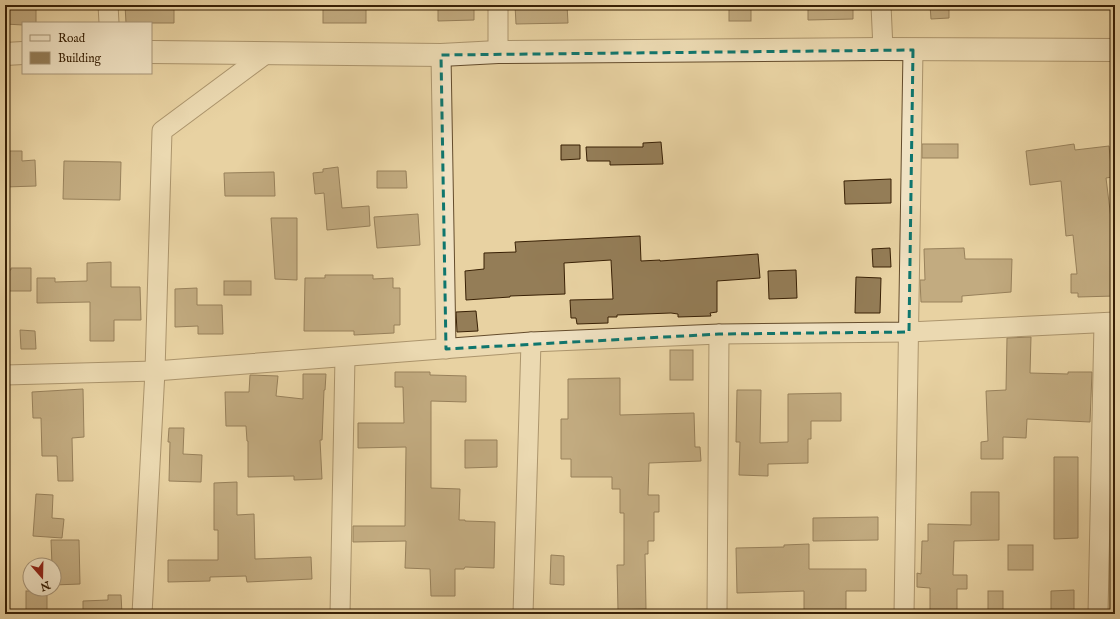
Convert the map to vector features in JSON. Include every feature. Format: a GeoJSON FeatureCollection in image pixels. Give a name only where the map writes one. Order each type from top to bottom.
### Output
{"type":"FeatureCollection","features":[{"type":"Feature","properties":{"kind":"street"},"geometry":{"type":"LineString","coordinates":[[108,5],[108,22]]}},
{"type":"Feature","properties":{"kind":"street"},"geometry":{"type":"LineString","coordinates":[[498,5],[498,52]]}},
{"type":"Feature","properties":{"kind":"street"},"geometry":{"type":"LineString","coordinates":[[882,5],[883,49]]}},
{"type":"Feature","properties":{"kind":"street"},"geometry":{"type":"LineString","coordinates":[[152,52],[440,55],[498,52],[883,49],[1115,50]]}},
{"type":"Feature","properties":{"kind":"street"},"geometry":{"type":"LineString","coordinates":[[904,614],[913,50]]}},
{"type":"Feature","properties":{"kind":"street"},"geometry":{"type":"LineString","coordinates":[[5,54],[22,53]]}},
{"type":"Feature","properties":{"kind":"street"},"geometry":{"type":"LineString","coordinates":[[142,614],[155,371],[162,131],[267,53]]}},
{"type":"Feature","properties":{"kind":"street"},"geometry":{"type":"LineString","coordinates":[[440,55],[446,349]]}},
{"type":"Feature","properties":{"kind":"street"},"geometry":{"type":"LineString","coordinates":[[5,375],[155,371],[531,342],[719,334],[909,332],[1110,323],[1098,614]]}},
{"type":"Feature","properties":{"kind":"street"},"geometry":{"type":"LineString","coordinates":[[717,614],[719,334]]}},
{"type":"Feature","properties":{"kind":"street"},"geometry":{"type":"LineString","coordinates":[[523,614],[531,342]]}},
{"type":"Feature","properties":{"kind":"street"},"geometry":{"type":"LineString","coordinates":[[340,614],[345,357]]}},
{"type":"Feature","properties":{"kind":"highlighted area"},"geometry":{"type":"Polygon","coordinates":[[[913,50],[909,332],[719,334],[446,349],[441,55],[913,50]]]}},
{"type":"Feature","properties":{"kind":"building"},"geometry":{"type":"Polygon","coordinates":[[[5,5],[36,5],[36,22],[22,22],[22,25],[5,24],[5,5]]]}},
{"type":"Feature","properties":{"kind":"building"},"geometry":{"type":"Polygon","coordinates":[[[125,5],[174,5],[174,23],[126,22],[125,5]]]}},
{"type":"Feature","properties":{"kind":"building"},"geometry":{"type":"Polygon","coordinates":[[[438,5],[474,5],[474,20],[438,21],[438,5]]]}},
{"type":"Feature","properties":{"kind":"building"},"geometry":{"type":"Polygon","coordinates":[[[515,5],[567,5],[568,23],[516,24],[515,5]]]}},
{"type":"Feature","properties":{"kind":"building"},"geometry":{"type":"Polygon","coordinates":[[[808,5],[853,5],[853,19],[808,20],[808,5]]]}},
{"type":"Feature","properties":{"kind":"building"},"geometry":{"type":"Polygon","coordinates":[[[930,5],[949,5],[949,18],[931,19],[930,5]]]}},
{"type":"Feature","properties":{"kind":"building"},"geometry":{"type":"Polygon","coordinates":[[[729,6],[751,6],[751,21],[729,21],[729,6]]]}},
{"type":"Feature","properties":{"kind":"building"},"geometry":{"type":"Polygon","coordinates":[[[323,8],[366,8],[366,23],[323,23],[323,8]]]}},
{"type":"Feature","properties":{"kind":"building"},"geometry":{"type":"Polygon","coordinates":[[[661,142],[663,164],[610,165],[610,161],[587,161],[586,147],[643,147],[643,143],[661,142]]]}},
{"type":"Feature","properties":{"kind":"building"},"geometry":{"type":"Polygon","coordinates":[[[922,144],[958,144],[958,158],[922,158],[922,144]]]}},
{"type":"Feature","properties":{"kind":"building"},"geometry":{"type":"Polygon","coordinates":[[[1074,144],[1075,150],[1109,146],[1112,177],[1106,178],[1115,251],[1115,296],[1078,297],[1078,293],[1071,293],[1071,274],[1077,274],[1073,235],[1066,236],[1061,181],[1030,185],[1026,151],[1074,144]]]}},
{"type":"Feature","properties":{"kind":"building"},"geometry":{"type":"Polygon","coordinates":[[[561,145],[580,145],[580,159],[561,160],[561,145]]]}},
{"type":"Feature","properties":{"kind":"building"},"geometry":{"type":"Polygon","coordinates":[[[7,151],[22,151],[22,161],[35,160],[36,186],[5,187],[5,161],[7,161],[7,151]]]}},
{"type":"Feature","properties":{"kind":"building"},"geometry":{"type":"Polygon","coordinates":[[[64,161],[121,162],[120,200],[63,199],[64,161]]]}},
{"type":"Feature","properties":{"kind":"building"},"geometry":{"type":"Polygon","coordinates":[[[338,167],[342,208],[369,206],[370,226],[327,230],[324,193],[315,194],[313,173],[323,172],[323,169],[338,167]]]}},
{"type":"Feature","properties":{"kind":"building"},"geometry":{"type":"Polygon","coordinates":[[[377,171],[406,171],[407,188],[377,188],[377,171]]]}},
{"type":"Feature","properties":{"kind":"building"},"geometry":{"type":"Polygon","coordinates":[[[274,172],[275,196],[225,196],[224,173],[274,172]]]}},
{"type":"Feature","properties":{"kind":"building"},"geometry":{"type":"Polygon","coordinates":[[[891,179],[891,203],[845,204],[844,181],[891,179]]]}},
{"type":"Feature","properties":{"kind":"building"},"geometry":{"type":"Polygon","coordinates":[[[418,214],[420,245],[377,248],[374,217],[418,214]]]}},
{"type":"Feature","properties":{"kind":"building"},"geometry":{"type":"Polygon","coordinates":[[[271,218],[297,218],[297,280],[275,279],[271,218]]]}},
{"type":"Feature","properties":{"kind":"building"},"geometry":{"type":"Polygon","coordinates":[[[640,236],[641,261],[758,254],[760,278],[717,281],[717,312],[710,313],[711,316],[678,317],[678,314],[671,313],[617,315],[617,317],[608,317],[608,323],[577,324],[576,318],[571,318],[570,300],[613,299],[611,260],[564,263],[565,294],[510,296],[466,300],[465,271],[484,269],[484,253],[516,252],[515,242],[640,236]]]}},
{"type":"Feature","properties":{"kind":"building"},"geometry":{"type":"Polygon","coordinates":[[[890,248],[891,267],[873,267],[872,249],[890,248]]]}},
{"type":"Feature","properties":{"kind":"building"},"geometry":{"type":"Polygon","coordinates":[[[964,248],[965,259],[1012,259],[1011,292],[962,296],[962,302],[921,302],[920,280],[925,280],[924,249],[964,248]]]}},
{"type":"Feature","properties":{"kind":"building"},"geometry":{"type":"Polygon","coordinates":[[[111,262],[111,287],[140,287],[141,320],[114,320],[114,341],[90,341],[90,302],[37,303],[37,278],[55,278],[55,282],[87,281],[87,263],[111,262]]]}},
{"type":"Feature","properties":{"kind":"building"},"geometry":{"type":"Polygon","coordinates":[[[11,268],[31,268],[31,291],[5,291],[5,270],[11,270],[11,268]]]}},
{"type":"Feature","properties":{"kind":"building"},"geometry":{"type":"Polygon","coordinates":[[[796,270],[797,298],[769,299],[768,271],[796,270]]]}},
{"type":"Feature","properties":{"kind":"building"},"geometry":{"type":"Polygon","coordinates":[[[325,275],[373,275],[373,279],[393,278],[393,288],[400,288],[400,325],[394,325],[394,333],[354,335],[354,331],[304,331],[305,278],[325,278],[325,275]]]}},
{"type":"Feature","properties":{"kind":"building"},"geometry":{"type":"Polygon","coordinates":[[[856,277],[881,278],[880,313],[855,313],[856,277]]]}},
{"type":"Feature","properties":{"kind":"building"},"geometry":{"type":"Polygon","coordinates":[[[224,281],[251,281],[251,295],[224,295],[224,281]]]}},
{"type":"Feature","properties":{"kind":"building"},"geometry":{"type":"Polygon","coordinates":[[[197,288],[197,305],[222,305],[223,334],[198,334],[198,326],[175,327],[175,289],[197,288]]]}},
{"type":"Feature","properties":{"kind":"building"},"geometry":{"type":"Polygon","coordinates":[[[476,311],[478,331],[457,332],[456,312],[476,311]]]}},
{"type":"Feature","properties":{"kind":"building"},"geometry":{"type":"Polygon","coordinates":[[[20,330],[35,331],[36,349],[21,349],[20,330]]]}},
{"type":"Feature","properties":{"kind":"building"},"geometry":{"type":"Polygon","coordinates":[[[1031,337],[1030,373],[1068,374],[1068,372],[1092,372],[1090,422],[1027,419],[1026,438],[1003,437],[1003,459],[981,459],[981,442],[988,441],[986,391],[1006,390],[1007,338],[1031,337]]]}},
{"type":"Feature","properties":{"kind":"building"},"geometry":{"type":"Polygon","coordinates":[[[670,350],[693,350],[693,380],[670,380],[670,350]]]}},
{"type":"Feature","properties":{"kind":"building"},"geometry":{"type":"Polygon","coordinates":[[[395,372],[430,372],[430,375],[466,376],[466,402],[431,401],[431,488],[460,489],[459,520],[495,522],[494,568],[465,567],[464,569],[455,569],[455,596],[431,596],[430,569],[405,568],[406,541],[353,542],[353,526],[405,526],[406,447],[358,448],[358,423],[404,423],[403,387],[395,387],[395,372]]]}},
{"type":"Feature","properties":{"kind":"building"},"geometry":{"type":"Polygon","coordinates":[[[303,374],[326,374],[322,440],[320,440],[322,479],[294,480],[294,476],[248,477],[248,441],[246,426],[226,426],[225,392],[249,392],[250,375],[278,376],[276,396],[303,399],[303,374]]]}},
{"type":"Feature","properties":{"kind":"building"},"geometry":{"type":"Polygon","coordinates":[[[620,378],[620,415],[694,413],[695,447],[700,447],[701,461],[649,463],[648,495],[659,495],[659,512],[654,512],[654,541],[648,541],[648,554],[645,554],[646,609],[618,610],[617,565],[624,565],[624,513],[620,513],[620,489],[612,489],[612,477],[571,477],[571,459],[561,459],[561,419],[568,419],[568,379],[620,378]]]}},
{"type":"Feature","properties":{"kind":"building"},"geometry":{"type":"Polygon","coordinates":[[[83,389],[84,437],[72,438],[73,481],[58,481],[57,456],[42,456],[41,418],[33,418],[32,392],[83,389]]]}},
{"type":"Feature","properties":{"kind":"building"},"geometry":{"type":"Polygon","coordinates":[[[737,390],[761,390],[760,443],[788,442],[788,394],[841,393],[841,421],[811,421],[811,439],[808,439],[808,463],[768,464],[768,476],[739,475],[740,442],[736,442],[737,390]]]}},
{"type":"Feature","properties":{"kind":"building"},"geometry":{"type":"Polygon","coordinates":[[[169,428],[184,428],[183,454],[202,455],[201,482],[169,481],[169,428]]]}},
{"type":"Feature","properties":{"kind":"building"},"geometry":{"type":"Polygon","coordinates":[[[465,440],[497,440],[497,467],[465,468],[465,440]]]}},
{"type":"Feature","properties":{"kind":"building"},"geometry":{"type":"Polygon","coordinates":[[[1054,457],[1078,457],[1078,538],[1054,539],[1054,457]]]}},
{"type":"Feature","properties":{"kind":"building"},"geometry":{"type":"Polygon","coordinates":[[[237,482],[237,515],[254,514],[255,559],[311,557],[312,579],[247,582],[246,576],[210,577],[210,581],[168,582],[168,560],[218,560],[218,530],[214,530],[214,483],[237,482]]]}},
{"type":"Feature","properties":{"kind":"building"},"geometry":{"type":"Polygon","coordinates":[[[971,492],[999,492],[999,540],[954,541],[953,575],[967,575],[967,589],[957,589],[957,610],[930,610],[930,588],[917,587],[917,573],[921,574],[922,541],[928,541],[928,524],[971,525],[971,492]]]}},
{"type":"Feature","properties":{"kind":"building"},"geometry":{"type":"Polygon","coordinates":[[[36,494],[53,495],[52,518],[64,519],[62,538],[33,536],[36,494]]]}},
{"type":"Feature","properties":{"kind":"building"},"geometry":{"type":"Polygon","coordinates":[[[878,517],[878,540],[813,541],[813,518],[878,517]]]}},
{"type":"Feature","properties":{"kind":"building"},"geometry":{"type":"Polygon","coordinates":[[[51,540],[79,540],[80,584],[62,585],[62,557],[52,557],[51,540]]]}},
{"type":"Feature","properties":{"kind":"building"},"geometry":{"type":"Polygon","coordinates":[[[809,544],[809,569],[866,569],[866,591],[846,591],[846,614],[804,614],[804,591],[737,593],[736,548],[784,547],[784,545],[809,544]]]}},
{"type":"Feature","properties":{"kind":"building"},"geometry":{"type":"Polygon","coordinates":[[[1008,545],[1033,545],[1033,570],[1008,570],[1008,545]]]}},
{"type":"Feature","properties":{"kind":"building"},"geometry":{"type":"Polygon","coordinates":[[[551,555],[564,556],[564,585],[550,584],[551,555]]]}},
{"type":"Feature","properties":{"kind":"building"},"geometry":{"type":"Polygon","coordinates":[[[1074,590],[1074,614],[1051,614],[1051,591],[1074,590]]]}},
{"type":"Feature","properties":{"kind":"building"},"geometry":{"type":"Polygon","coordinates":[[[988,591],[1003,591],[1003,614],[988,614],[988,591]]]}},
{"type":"Feature","properties":{"kind":"building"},"geometry":{"type":"Polygon","coordinates":[[[108,595],[121,595],[122,614],[83,614],[83,601],[108,600],[108,595]]]}},
{"type":"Feature","properties":{"kind":"building"},"geometry":{"type":"Polygon","coordinates":[[[26,597],[47,597],[47,614],[26,614],[26,597]]]}}]}
